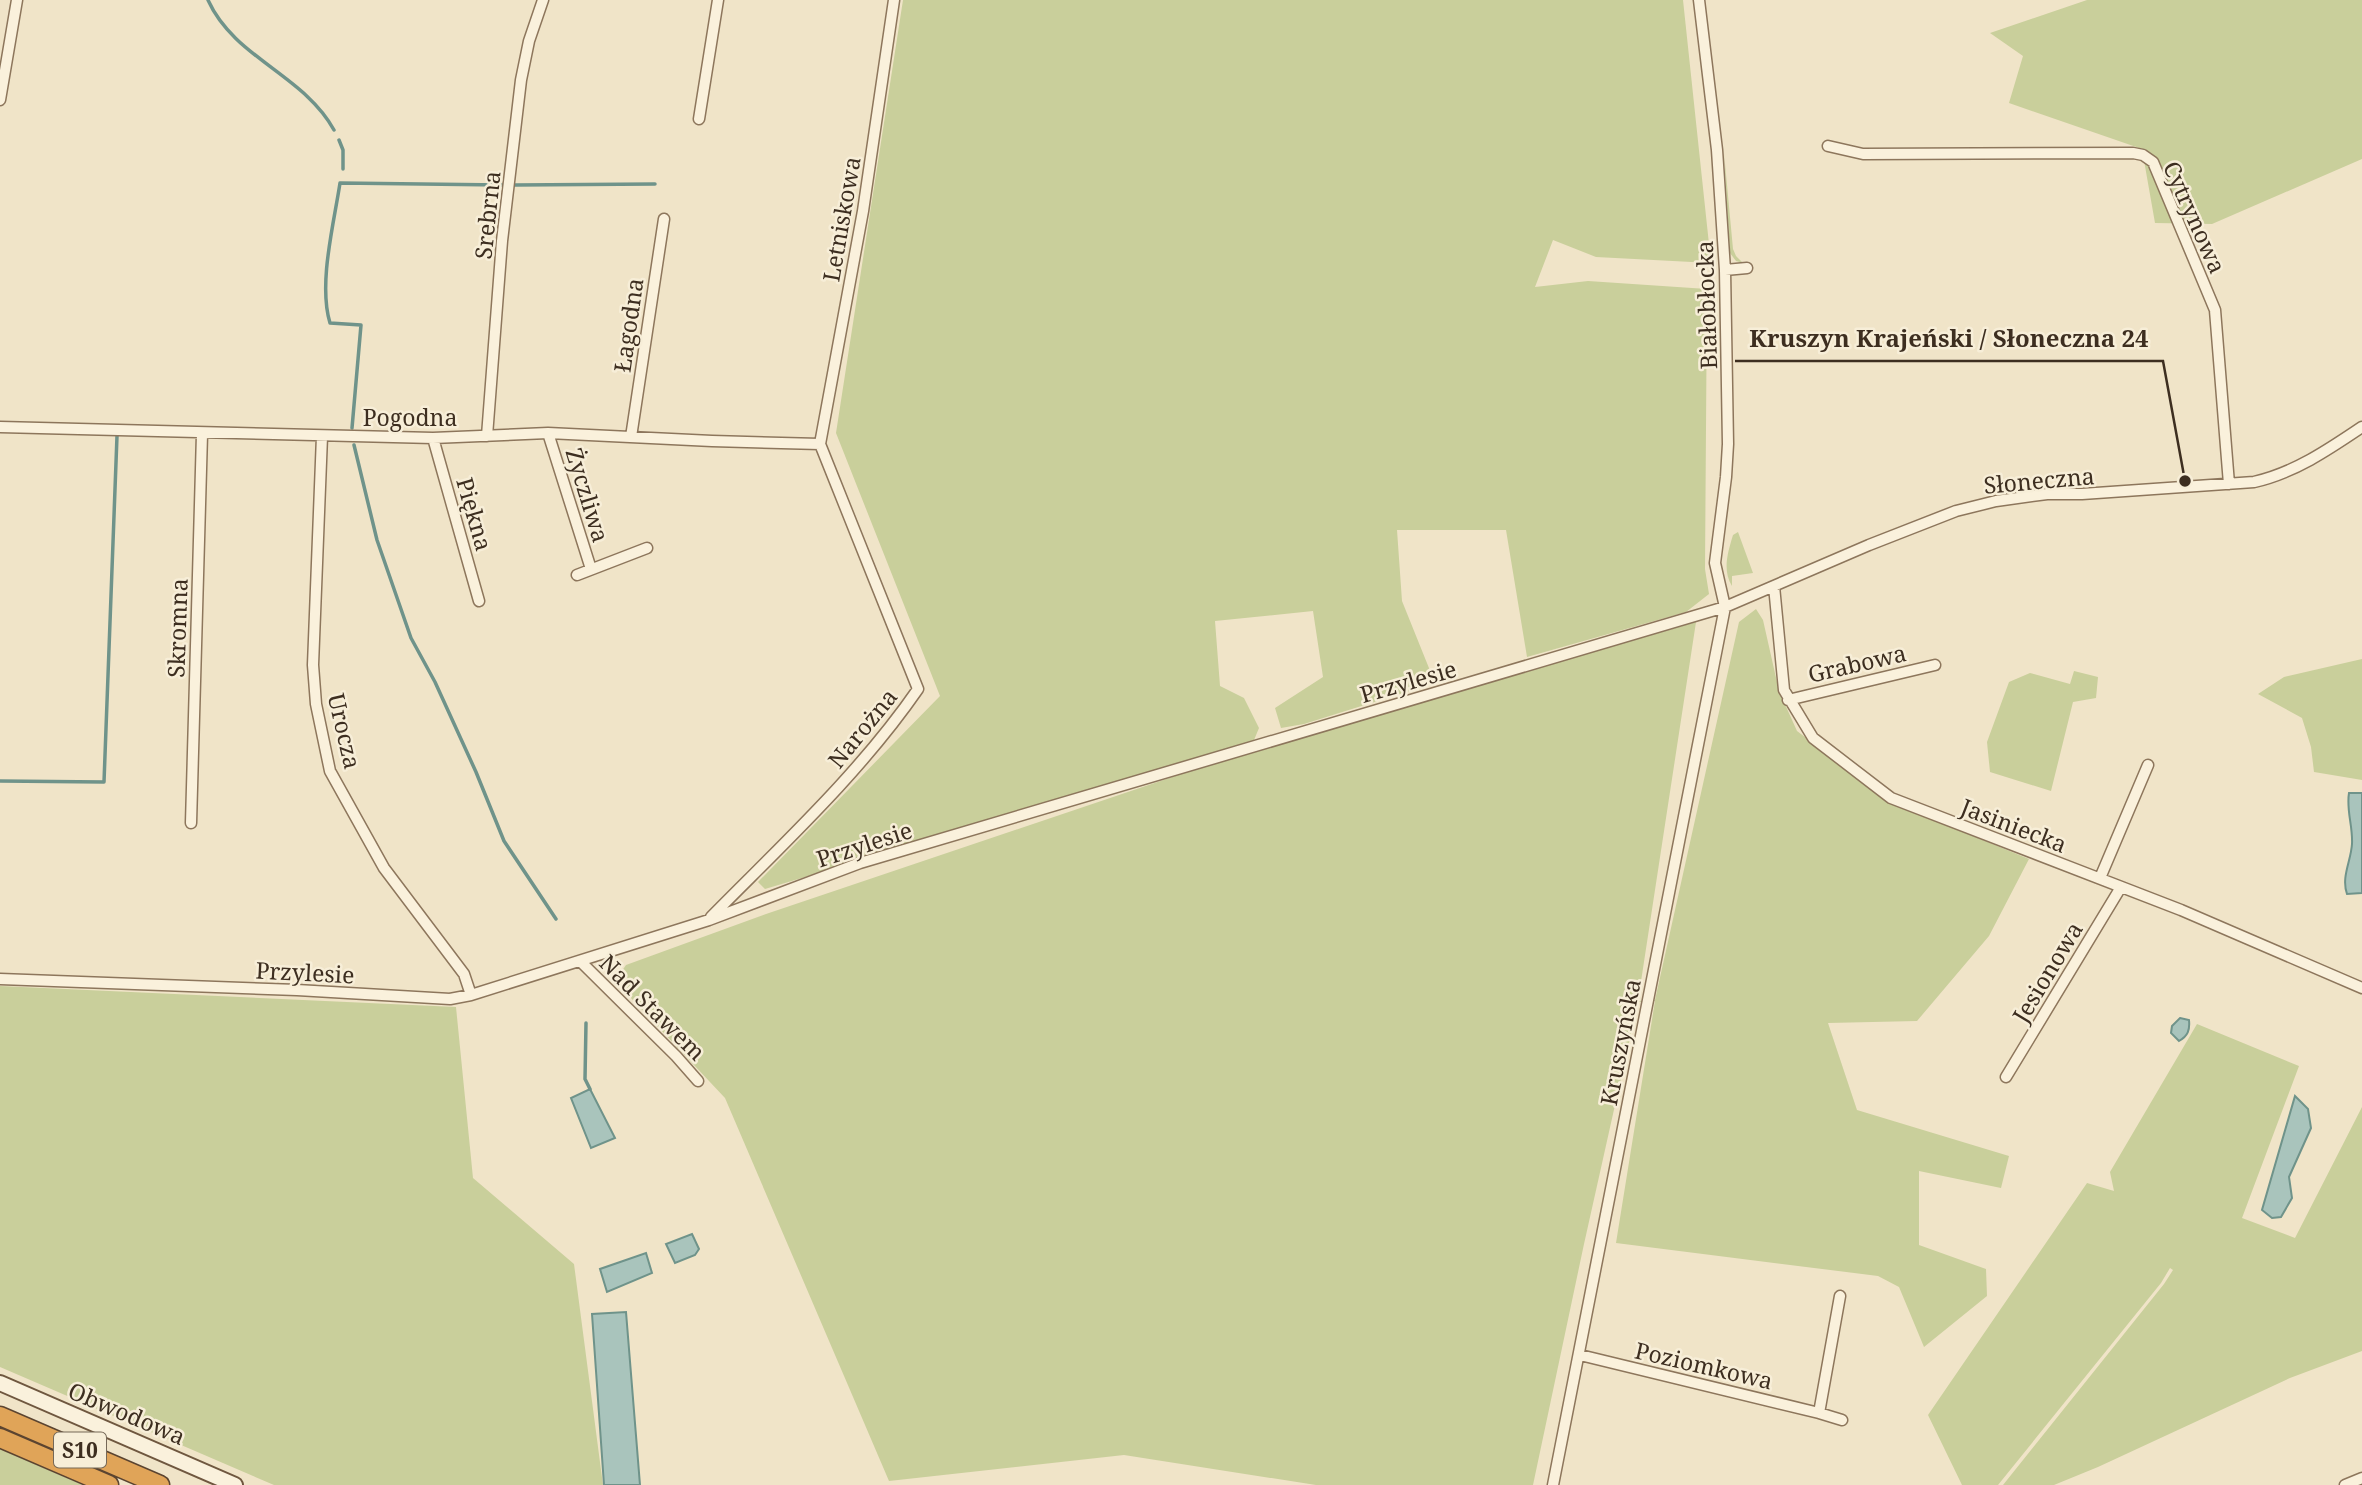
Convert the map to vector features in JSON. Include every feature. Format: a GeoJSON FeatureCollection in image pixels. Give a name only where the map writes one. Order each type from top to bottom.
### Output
{"type":"FeatureCollection","features":[{"type":"Feature","properties":{"kind":"highway","name":"S10"},"geometry":{"type":"LineString","coordinates":[[0,1416],[160,1485]]}},
{"type":"Feature","properties":{"kind":"highway","name":"S10"},"geometry":{"type":"LineString","coordinates":[[0,1438],[109,1485]]}},
{"type":"Feature","properties":{"kind":"street"},"geometry":{"type":"LineString","coordinates":[[0,100],[17,0]]}},
{"type":"Feature","properties":{"kind":"street","name":"Srebrna"},"geometry":{"type":"LineString","coordinates":[[487,436],[502,241],[521,80],[529,41],[543,0]]}},
{"type":"Feature","properties":{"kind":"street"},"geometry":{"type":"LineString","coordinates":[[699,118],[718,0]]}},
{"type":"Feature","properties":{"kind":"street","name":"Letniskowa"},"geometry":{"type":"LineString","coordinates":[[820,444],[863,211],[894,0]]}},
{"type":"Feature","properties":{"kind":"street","name":"Białobłocka"},"geometry":{"type":"LineString","coordinates":[[1699,0],[1717,150],[1725,270],[1728,416],[1726,477],[1715,554],[1716,573],[1725,607]]}},
{"type":"Feature","properties":{"kind":"street","name":"Cytrynowa"},"geometry":{"type":"LineString","coordinates":[[1828,146],[1863,154],[2133,153],[2143,155],[2153,162],[2215,310],[2229,484]]}},
{"type":"Feature","properties":{"kind":"street","name":"Łagodna"},"geometry":{"type":"LineString","coordinates":[[631,438],[664,219]]}},
{"type":"Feature","properties":{"kind":"street"},"geometry":{"type":"LineString","coordinates":[[1725,270],[1746,268]]}},
{"type":"Feature","properties":{"kind":"street","name":"Pogodna"},"geometry":{"type":"LineString","coordinates":[[0,427],[433,438],[548,433],[820,444]]}},
{"type":"Feature","properties":{"kind":"street","name":"Słoneczna"},"geometry":{"type":"LineString","coordinates":[[1725,607],[1937,517],[1975,505],[2047,494],[2229,484],[2274,477],[2308,462],[2362,427]]}},
{"type":"Feature","properties":{"kind":"street","name":"Skromna"},"geometry":{"type":"LineString","coordinates":[[191,823],[202,433]]}},
{"type":"Feature","properties":{"kind":"street","name":"Życzliwa"},"geometry":{"type":"LineString","coordinates":[[548,433],[591,569]]}},
{"type":"Feature","properties":{"kind":"street","name":"Urocza"},"geometry":{"type":"LineString","coordinates":[[322,436],[313,666],[316,704],[330,771],[384,868],[464,974],[471,995]]}},
{"type":"Feature","properties":{"kind":"street","name":"Piękna"},"geometry":{"type":"LineString","coordinates":[[433,438],[479,601]]}},
{"type":"Feature","properties":{"kind":"street","name":"Narożna"},"geometry":{"type":"LineString","coordinates":[[709,920],[840,785],[899,716],[918,688],[820,444]]}},
{"type":"Feature","properties":{"kind":"street","name":"Życzliwa"},"geometry":{"type":"LineString","coordinates":[[578,575],[647,548]]}},
{"type":"Feature","properties":{"kind":"street","name":"Jasiniecka"},"geometry":{"type":"LineString","coordinates":[[1774,586],[1784,690],[1788,700],[1813,738],[1891,798],[2181,910],[2362,988]]}},
{"type":"Feature","properties":{"kind":"street","name":"Przylesie"},"geometry":{"type":"LineString","coordinates":[[0,979],[297,990],[450,999],[471,995],[709,920],[860,863],[1725,607]]}},
{"type":"Feature","properties":{"kind":"street","name":"Kruszyńska"},"geometry":{"type":"LineString","coordinates":[[1553,1485],[1725,607]]}},
{"type":"Feature","properties":{"kind":"street","name":"Grabowa"},"geometry":{"type":"LineString","coordinates":[[1788,700],[1935,665]]}},
{"type":"Feature","properties":{"kind":"street"},"geometry":{"type":"LineString","coordinates":[[2100,878],[2148,765]]}},
{"type":"Feature","properties":{"kind":"street","name":"Jesionowa"},"geometry":{"type":"LineString","coordinates":[[2006,1077],[2121,887]]}},
{"type":"Feature","properties":{"kind":"street","name":"Nad Stawem"},"geometry":{"type":"LineString","coordinates":[[580,961],[698,1081]]}},
{"type":"Feature","properties":{"kind":"street"},"geometry":{"type":"LineString","coordinates":[[1819,1413],[1840,1296]]}},
{"type":"Feature","properties":{"kind":"street","name":"Poziomkowa"},"geometry":{"type":"LineString","coordinates":[[1580,1355],[1842,1420]]}},
{"type":"Feature","properties":{"kind":"street","name":"Obwodowa"},"geometry":{"type":"LineString","coordinates":[[0,1383],[235,1485]]}},
{"type":"Feature","properties":{"kind":"street"},"geometry":{"type":"LineString","coordinates":[[2345,1485],[2362,1478]]}},
{"type":"Feature","properties":{"kind":"green space"},"geometry":{"type":"Polygon","coordinates":[[[903,0],[1683,0],[1711,263],[1596,257],[1553,240],[1535,287],[1588,281],[1707,289],[1705,569],[1709,594],[1686,612],[1527,657],[1506,530],[1397,530],[1402,601],[1435,683],[1304,724],[1281,728],[1275,708],[1323,677],[1313,611],[1215,621],[1220,686],[1244,698],[1259,728],[1254,740],[1199,760],[1200,767],[1696,622],[1638,1001],[1655,1000],[1739,622],[1756,609],[1763,620],[1779,691],[1797,731],[1890,802],[2029,859],[1989,936],[1917,1021],[1828,1023],[1857,1110],[2009,1156],[2001,1188],[1919,1171],[1919,1245],[1986,1269],[1987,1296],[1924,1347],[1899,1287],[1878,1276],[1616,1243],[1655,1001],[1638,1002],[1533,1485],[1316,1485],[1124,1455],[889,1481],[725,1098],[615,981],[626,965],[766,914],[1199,768],[1196,760],[765,889],[758,882],[940,696],[836,433],[903,0]]]}},
{"type":"Feature","properties":{"kind":"green space"},"geometry":{"type":"Polygon","coordinates":[[[2087,0],[2362,0],[2362,159],[2212,224],[2155,223],[2142,149],[2009,103],[2023,56],[1990,33],[2087,0]]]}},
{"type":"Feature","properties":{"kind":"green space"},"geometry":{"type":"Polygon","coordinates":[[[1724,153],[1733,249],[1743,263],[1736,261],[1730,253],[1724,153]]]}},
{"type":"Feature","properties":{"kind":"green space"},"geometry":{"type":"Polygon","coordinates":[[[1738,532],[1753,573],[1732,576],[1732,586],[1727,574],[1727,561],[1733,535],[1738,532]]]}},
{"type":"Feature","properties":{"kind":"green space"},"geometry":{"type":"Polygon","coordinates":[[[2362,659],[2362,780],[2314,772],[2311,747],[2302,718],[2258,694],[2284,677],[2362,659]]]}},
{"type":"Feature","properties":{"kind":"green space"},"geometry":{"type":"Polygon","coordinates":[[[2074,671],[2098,677],[2096,698],[2073,702],[2051,791],[1990,772],[1987,742],[2009,682],[2030,673],[2070,684],[2074,671]]]}},
{"type":"Feature","properties":{"kind":"green space"},"geometry":{"type":"Polygon","coordinates":[[[0,986],[456,1007],[473,1178],[574,1264],[603,1485],[274,1485],[0,1367],[0,986]]]}},
{"type":"Feature","properties":{"kind":"green space"},"geometry":{"type":"Polygon","coordinates":[[[2197,1024],[2299,1066],[2242,1218],[2295,1238],[2362,1107],[2362,1351],[2290,1378],[2054,1485],[2003,1485],[2164,1284],[2173,1270],[2170,1268],[2161,1283],[1998,1485],[1962,1485],[1928,1415],[2087,1183],[2114,1191],[2110,1172],[2197,1024]]]}},
{"type":"Feature","properties":{"kind":"green space"},"geometry":{"type":"Polygon","coordinates":[[[0,1449],[83,1485],[0,1485],[0,1449]]]}},
{"type":"Feature","properties":{"kind":"water"},"geometry":{"type":"Polygon","coordinates":[[[2349,793],[2362,793],[2362,893],[2347,894],[2346,875],[2352,844],[2349,793]]]}},
{"type":"Feature","properties":{"kind":"water"},"geometry":{"type":"Polygon","coordinates":[[[2180,1018],[2189,1020],[2189,1027],[2186,1035],[2179,1041],[2171,1033],[2172,1026],[2180,1018]]]}},
{"type":"Feature","properties":{"kind":"water"},"geometry":{"type":"Polygon","coordinates":[[[590,1089],[615,1138],[591,1148],[571,1098],[590,1089]]]}},
{"type":"Feature","properties":{"kind":"water"},"geometry":{"type":"Polygon","coordinates":[[[2295,1096],[2308,1109],[2311,1128],[2289,1177],[2292,1198],[2281,1217],[2272,1218],[2262,1210],[2295,1096]]]}},
{"type":"Feature","properties":{"kind":"water"},"geometry":{"type":"Polygon","coordinates":[[[692,1234],[699,1249],[695,1255],[675,1263],[666,1244],[692,1234]]]}},
{"type":"Feature","properties":{"kind":"water"},"geometry":{"type":"Polygon","coordinates":[[[646,1253],[652,1273],[607,1292],[600,1269],[646,1253]]]}},
{"type":"Feature","properties":{"kind":"water"},"geometry":{"type":"Polygon","coordinates":[[[626,1312],[640,1485],[604,1485],[592,1314],[626,1312]]]}},
{"type":"Feature","properties":{"kind":"waterway"},"geometry":{"type":"LineString","coordinates":[[208,0],[234,37],[305,95],[321,111],[334,130]]}},
{"type":"Feature","properties":{"kind":"waterway"},"geometry":{"type":"LineString","coordinates":[[339,140],[343,150],[343,169]]}},
{"type":"Feature","properties":{"kind":"waterway"},"geometry":{"type":"LineString","coordinates":[[352,428],[361,325],[330,323],[326,290],[328,253],[340,183],[502,185]]}},
{"type":"Feature","properties":{"kind":"waterway"},"geometry":{"type":"LineString","coordinates":[[515,185],[655,184]]}},
{"type":"Feature","properties":{"kind":"waterway"},"geometry":{"type":"LineString","coordinates":[[0,781],[104,782],[117,436]]}},
{"type":"Feature","properties":{"kind":"waterway"},"geometry":{"type":"LineString","coordinates":[[354,445],[377,540],[411,638],[435,682],[504,841],[556,919]]}},
{"type":"Feature","properties":{"kind":"waterway"},"geometry":{"type":"LineString","coordinates":[[586,1023],[585,1079],[590,1089]]}},
{"type":"Feature","properties":{"kind":"place","name":"Kruszyn Krajeński / Słoneczna 24"},"geometry":{"type":"Point","coordinates":[2185,481]}}]}
